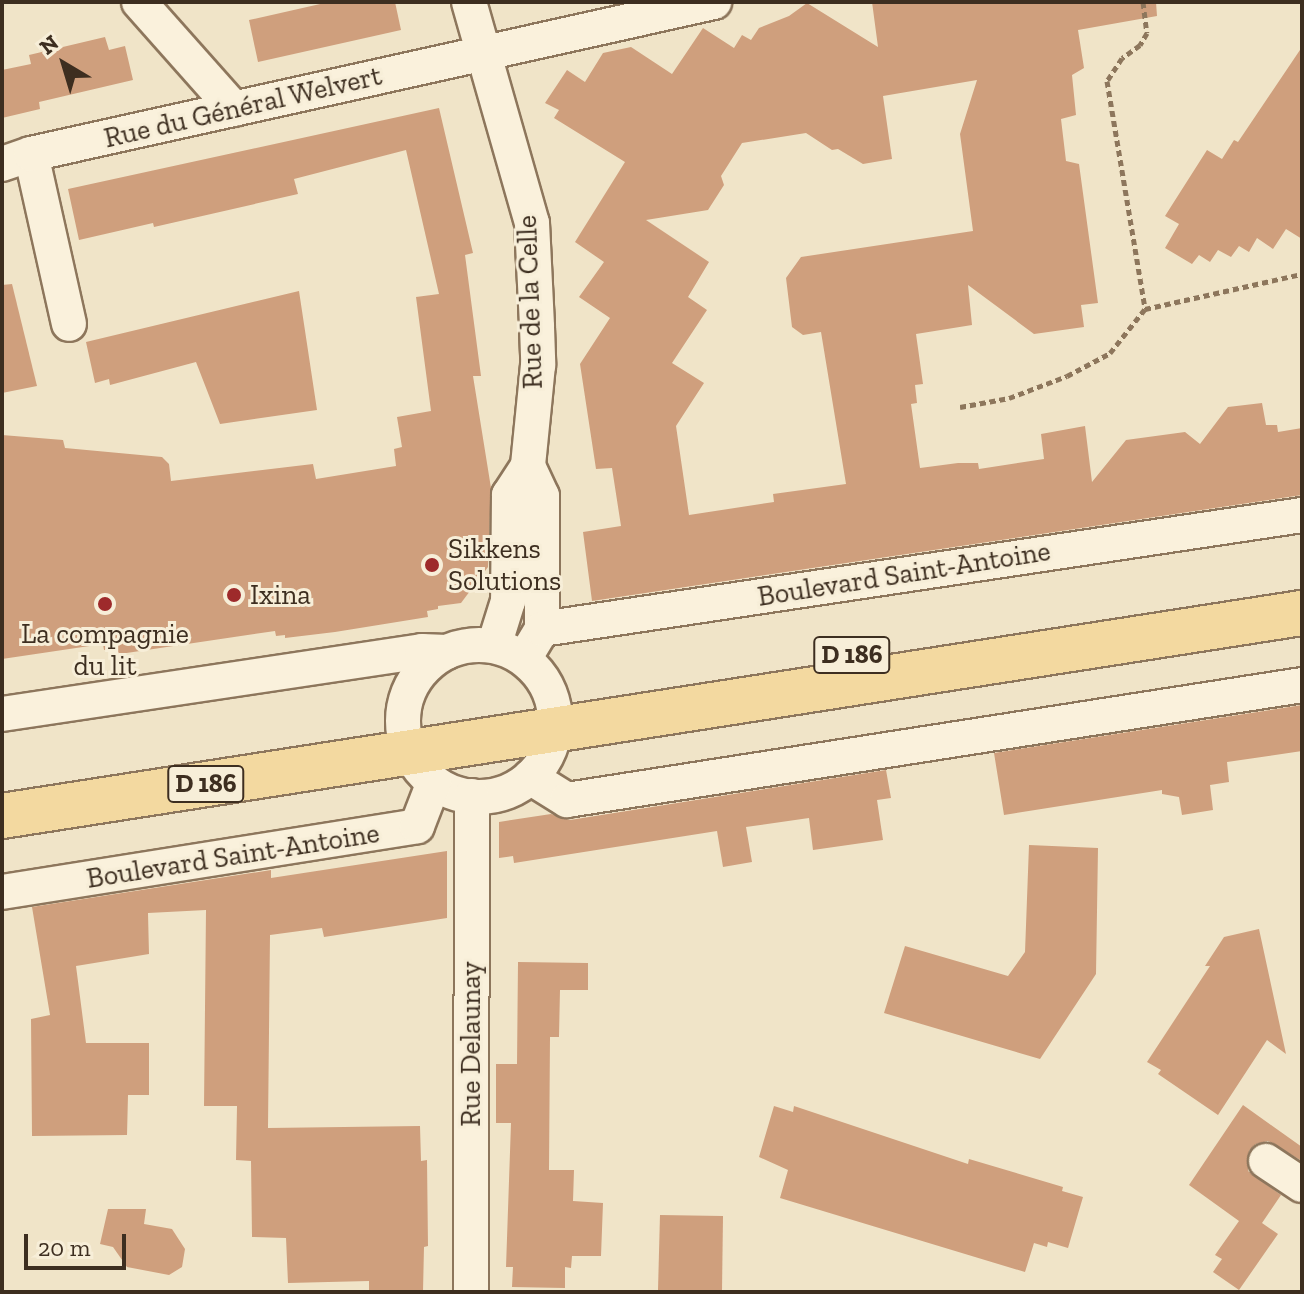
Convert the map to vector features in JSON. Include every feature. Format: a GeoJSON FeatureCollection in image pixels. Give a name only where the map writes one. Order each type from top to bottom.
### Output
{"type":"FeatureCollection","features":[{"type":"Feature","properties":{"kind":"main road","name":"D 186"},"geometry":{"type":"LineString","coordinates":[[2,816],[415,752],[553,716],[1302,584]]}},
{"type":"Feature","properties":{"kind":"main road","name":"D 186"},"geometry":{"type":"LineString","coordinates":[[553,716],[1302,613]]}},
{"type":"Feature","properties":{"kind":"main road","name":"D 186"},"geometry":{"type":"LineString","coordinates":[[2,786],[415,752]]}},
{"type":"Feature","properties":{"kind":"street"},"geometry":{"type":"LineString","coordinates":[[139,2],[234,109]]}},
{"type":"Feature","properties":{"kind":"street","name":"Rue de la Celle"},"geometry":{"type":"LineString","coordinates":[[469,2],[532,223],[538,365],[528,466],[509,495],[509,653]]}},
{"type":"Feature","properties":{"kind":"street","name":"Rue du Général Welvert"},"geometry":{"type":"LineString","coordinates":[[16,159],[714,2]]}},
{"type":"Feature","properties":{"kind":"street"},"geometry":{"type":"LineString","coordinates":[[16,159],[69,324]]}},
{"type":"Feature","properties":{"kind":"street","name":"Rue de la Celle"},"geometry":{"type":"LineString","coordinates":[[528,466],[542,496],[542,629]]}},
{"type":"Feature","properties":{"kind":"street","name":"Boulevard Saint-Antoine"},"geometry":{"type":"LineString","coordinates":[[542,629],[1302,515]]}},
{"type":"Feature","properties":{"kind":"street"},"geometry":{"type":"LineString","coordinates":[[509,653],[542,629]]}},
{"type":"Feature","properties":{"kind":"street"},"geometry":{"type":"LineString","coordinates":[[2,714],[422,651],[447,652],[470,645],[509,653],[545,685],[553,716],[549,749],[530,777],[503,792],[472,796],[452,792],[415,752]]}},
{"type":"Feature","properties":{"kind":"street","name":"Boulevard Saint-Antoine"},"geometry":{"type":"LineString","coordinates":[[2,892],[417,826],[414,680],[434,659],[447,652]]}},
{"type":"Feature","properties":{"kind":"street"},"geometry":{"type":"LineString","coordinates":[[530,777],[567,800],[1302,685]]}},
{"type":"Feature","properties":{"kind":"street","name":"Rue Delaunay"},"geometry":{"type":"LineString","coordinates":[[471,1292],[472,796]]}},
{"type":"Feature","properties":{"kind":"street"},"geometry":{"type":"LineString","coordinates":[[1266,1161],[1302,1185]]}},
{"type":"Feature","properties":{"kind":"path"},"geometry":{"type":"LineString","coordinates":[[1143,2],[1147,33],[1140,45],[1122,58],[1107,81],[1145,309]]}},
{"type":"Feature","properties":{"kind":"path"},"geometry":{"type":"LineString","coordinates":[[960,407],[1009,398],[1067,376],[1110,353],[1145,309],[1302,274]]}},
{"type":"Feature","properties":{"kind":"building"},"geometry":{"type":"Polygon","coordinates":[[[329,2],[395,2],[401,30],[258,62],[249,20],[329,2]]]}},
{"type":"Feature","properties":{"kind":"building"},"geometry":{"type":"Polygon","coordinates":[[[872,2],[1156,2],[1157,16],[1078,30],[1084,68],[1072,75],[1076,115],[1061,119],[1066,161],[1079,164],[1098,303],[1081,305],[1084,327],[1034,334],[968,285],[972,325],[916,334],[923,384],[915,385],[917,403],[911,404],[920,468],[978,463],[979,469],[1044,459],[1041,434],[1085,426],[1092,482],[1126,440],[1185,432],[1200,444],[1228,407],[1262,403],[1266,425],[1277,425],[1278,432],[1302,428],[1302,495],[592,601],[583,532],[621,526],[612,468],[596,469],[580,364],[610,318],[579,297],[604,262],[575,242],[625,162],[554,118],[559,110],[545,103],[567,70],[585,82],[603,53],[631,47],[672,74],[703,28],[734,48],[742,35],[751,40],[759,28],[789,16],[807,3],[878,47],[872,2]],[[977,80],[883,96],[892,159],[863,164],[838,149],[832,150],[806,133],[742,143],[721,176],[724,185],[708,210],[646,220],[709,262],[688,297],[707,310],[672,363],[704,383],[676,426],[689,515],[774,502],[773,494],[846,484],[821,332],[803,335],[792,327],[786,278],[801,257],[973,231],[960,134],[977,80]]]}},
{"type":"Feature","properties":{"kind":"building"},"geometry":{"type":"Polygon","coordinates":[[[105,37],[109,50],[125,46],[133,80],[39,102],[40,109],[2,118],[2,70],[31,64],[29,55],[105,37]]]}},
{"type":"Feature","properties":{"kind":"building"},"geometry":{"type":"Polygon","coordinates":[[[1302,47],[1302,239],[1286,229],[1273,249],[1257,238],[1249,252],[1239,246],[1231,257],[1218,250],[1210,262],[1199,255],[1192,264],[1165,248],[1179,224],[1165,216],[1207,150],[1222,159],[1234,140],[1238,142],[1302,47]]]}},
{"type":"Feature","properties":{"kind":"building"},"geometry":{"type":"Polygon","coordinates":[[[439,108],[473,253],[465,255],[481,376],[473,376],[491,488],[488,567],[461,603],[438,606],[438,609],[427,611],[428,617],[335,632],[285,638],[285,635],[276,636],[275,631],[113,655],[111,649],[104,650],[103,644],[2,659],[2,435],[63,440],[65,448],[162,457],[169,464],[171,481],[313,464],[316,479],[396,466],[394,449],[402,447],[397,417],[431,411],[416,297],[439,294],[406,150],[294,179],[298,194],[154,227],[153,223],[79,240],[68,189],[439,108]]]}},
{"type":"Feature","properties":{"kind":"building"},"geometry":{"type":"Polygon","coordinates":[[[12,284],[37,386],[2,393],[2,285],[12,284]]]}},
{"type":"Feature","properties":{"kind":"building"},"geometry":{"type":"Polygon","coordinates":[[[299,291],[317,410],[220,424],[196,362],[110,385],[109,379],[95,383],[86,342],[299,291]]]}},
{"type":"Feature","properties":{"kind":"building"},"geometry":{"type":"Polygon","coordinates":[[[1302,705],[1302,751],[1227,762],[1229,782],[1210,785],[1213,810],[1182,815],[1179,797],[1162,794],[1162,790],[1004,815],[994,753],[1302,705]]]}},
{"type":"Feature","properties":{"kind":"building"},"geometry":{"type":"Polygon","coordinates":[[[886,770],[891,798],[877,800],[883,840],[813,850],[809,818],[746,827],[752,862],[723,867],[717,831],[514,863],[513,856],[499,858],[499,822],[551,814],[570,820],[886,770]]]}},
{"type":"Feature","properties":{"kind":"building"},"geometry":{"type":"Polygon","coordinates":[[[1029,845],[1098,848],[1096,974],[1040,1059],[884,1013],[905,946],[1008,976],[1025,952],[1029,845]]]}},
{"type":"Feature","properties":{"kind":"building"},"geometry":{"type":"Polygon","coordinates":[[[447,851],[447,918],[324,937],[322,928],[270,935],[268,1128],[420,1126],[421,1161],[427,1160],[428,1246],[424,1247],[423,1292],[369,1292],[369,1281],[288,1283],[286,1238],[252,1237],[251,1161],[236,1160],[237,1106],[204,1106],[206,910],[148,913],[149,954],[76,966],[86,1043],[149,1043],[149,1095],[128,1095],[127,1135],[32,1136],[31,1019],[50,1015],[32,907],[271,870],[271,878],[447,851]]]}},
{"type":"Feature","properties":{"kind":"building"},"geometry":{"type":"Polygon","coordinates":[[[1259,929],[1286,1054],[1267,1040],[1218,1115],[1158,1074],[1161,1070],[1147,1062],[1210,966],[1205,966],[1224,937],[1259,929]]]}},
{"type":"Feature","properties":{"kind":"building"},"geometry":{"type":"Polygon","coordinates":[[[518,962],[588,963],[588,990],[560,990],[559,1037],[550,1037],[549,1170],[574,1170],[573,1201],[603,1203],[601,1256],[572,1256],[571,1268],[565,1267],[565,1288],[512,1287],[513,1267],[506,1267],[511,1123],[496,1123],[496,1064],[517,1064],[518,962]]]}},
{"type":"Feature","properties":{"kind":"building"},"geometry":{"type":"Polygon","coordinates":[[[1243,1105],[1302,1147],[1302,1161],[1268,1141],[1256,1144],[1249,1151],[1248,1171],[1281,1195],[1262,1223],[1278,1234],[1239,1290],[1213,1272],[1222,1259],[1215,1255],[1239,1221],[1189,1185],[1243,1105]]]}},
{"type":"Feature","properties":{"kind":"building"},"geometry":{"type":"Polygon","coordinates":[[[774,1106],[793,1112],[794,1106],[968,1164],[969,1159],[1063,1187],[1062,1191],[1083,1197],[1068,1248],[1048,1242],[1047,1247],[1034,1243],[1025,1272],[780,1198],[788,1170],[759,1157],[774,1106]]]}},
{"type":"Feature","properties":{"kind":"building"},"geometry":{"type":"Polygon","coordinates":[[[108,1209],[146,1209],[144,1224],[172,1229],[185,1249],[182,1267],[169,1275],[127,1267],[113,1247],[100,1244],[108,1209]]]}},
{"type":"Feature","properties":{"kind":"building"},"geometry":{"type":"Polygon","coordinates":[[[660,1215],[723,1216],[722,1291],[658,1290],[660,1215]]]}},
{"type":"Feature","properties":{"kind":"place","name":"Sikkens Solutions"},"geometry":{"type":"Point","coordinates":[432,565]}},
{"type":"Feature","properties":{"kind":"place","name":"Ixina"},"geometry":{"type":"Point","coordinates":[234,595]}},
{"type":"Feature","properties":{"kind":"place","name":"La compagnie du lit"},"geometry":{"type":"Point","coordinates":[105,604]}}]}
